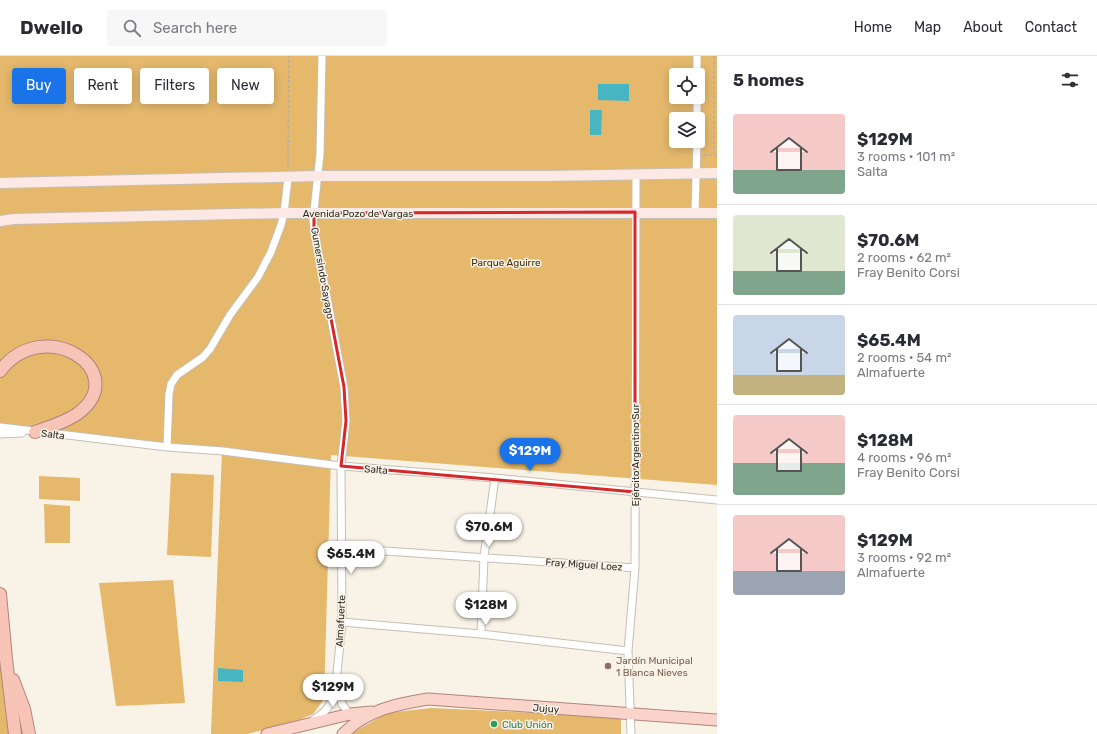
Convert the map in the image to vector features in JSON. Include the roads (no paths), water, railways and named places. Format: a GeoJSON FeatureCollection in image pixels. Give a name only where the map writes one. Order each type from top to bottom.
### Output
{"type":"FeatureCollection","features":[{"type":"Feature","properties":{"kind":"highway"},"geometry":{"type":"LineString","coordinates":[[0,371],[6,363],[16,355],[29,348],[42,346],[51,346],[70,351],[87,362],[93,370],[95,388],[92,399],[86,406],[67,420],[35,432]]}},
{"type":"Feature","properties":{"kind":"highway"},"geometry":{"type":"LineString","coordinates":[[0,594],[15,734]]}},
{"type":"Feature","properties":{"kind":"highway"},"geometry":{"type":"LineString","coordinates":[[6,659],[24,709],[29,734]]}},
{"type":"Feature","properties":{"kind":"main road"},"geometry":{"type":"LineString","coordinates":[[0,184],[288,178],[318,176],[636,175],[717,173]]}},
{"type":"Feature","properties":{"kind":"main road","name":"Avenida Pozo de Vargas"},"geometry":{"type":"LineString","coordinates":[[0,221],[14,219],[284,213],[717,213]]}},
{"type":"Feature","properties":{"kind":"main road","name":"Jujuy"},"geometry":{"type":"LineString","coordinates":[[352,719],[394,705],[428,699],[717,720]]}},
{"type":"Feature","properties":{"kind":"main road"},"geometry":{"type":"LineString","coordinates":[[267,734],[305,725],[352,719]]}},
{"type":"Feature","properties":{"kind":"main road"},"geometry":{"type":"LineString","coordinates":[[343,734],[352,719]]}},
{"type":"Feature","properties":{"kind":"street","name":"Gumersindo Sayago"},"geometry":{"type":"LineString","coordinates":[[322,56],[320,154],[314,213],[314,229],[344,387],[346,421],[342,466]]}},
{"type":"Feature","properties":{"kind":"street"},"geometry":{"type":"LineString","coordinates":[[697,56],[697,68]]}},
{"type":"Feature","properties":{"kind":"street"},"geometry":{"type":"LineString","coordinates":[[695,213],[697,148]]}},
{"type":"Feature","properties":{"kind":"street","name":"Ejército Argentino Sur"},"geometry":{"type":"LineString","coordinates":[[631,734],[628,651],[635,568],[636,175]]}},
{"type":"Feature","properties":{"kind":"street"},"geometry":{"type":"LineString","coordinates":[[166,447],[169,394],[171,384],[177,375],[203,357],[258,277],[271,252],[284,213],[288,178]]}},
{"type":"Feature","properties":{"kind":"street"},"geometry":{"type":"LineString","coordinates":[[0,427],[35,432]]}},
{"type":"Feature","properties":{"kind":"street"},"geometry":{"type":"LineString","coordinates":[[0,434],[35,432]]}},
{"type":"Feature","properties":{"kind":"street","name":"Salta"},"geometry":{"type":"LineString","coordinates":[[35,432],[166,447],[222,451],[342,466],[495,478],[717,500]]}},
{"type":"Feature","properties":{"kind":"street","name":"Almafuerte"},"geometry":{"type":"LineString","coordinates":[[342,466],[342,622],[336,683],[342,704],[352,719]]}},
{"type":"Feature","properties":{"kind":"street"},"geometry":{"type":"LineString","coordinates":[[481,634],[484,558],[495,478]]}},
{"type":"Feature","properties":{"kind":"street","name":"Fray Miguel Loez"},"geometry":{"type":"LineString","coordinates":[[342,548],[635,568]]}},
{"type":"Feature","properties":{"kind":"street"},"geometry":{"type":"LineString","coordinates":[[342,622],[481,634],[628,651]]}},
{"type":"Feature","properties":{"kind":"street"},"geometry":{"type":"LineString","coordinates":[[305,725],[327,711],[331,705],[336,683]]}},
{"type":"Feature","properties":{"kind":"water"},"geometry":{"type":"Polygon","coordinates":[[[598,84],[629,84],[629,101],[598,100],[598,84]]]}},
{"type":"Feature","properties":{"kind":"water"},"geometry":{"type":"Polygon","coordinates":[[[590,110],[602,110],[601,135],[590,135],[590,110]]]}},
{"type":"Feature","properties":{"kind":"water"},"geometry":{"type":"Polygon","coordinates":[[[218,668],[243,670],[243,682],[218,681],[218,668]]]}},
{"type":"Feature","properties":{"kind":"place","name":"Jardín Municipal 1 Blanca Nieves"},"geometry":{"type":"Point","coordinates":[608,666]}},
{"type":"Feature","properties":{"kind":"place","name":"Club Unión"},"geometry":{"type":"Point","coordinates":[494,724]}},
{"type":"Feature","properties":{"kind":"park label","name":"Parque Aguirre"},"geometry":{"type":"Point","coordinates":[506,262]}}]}
